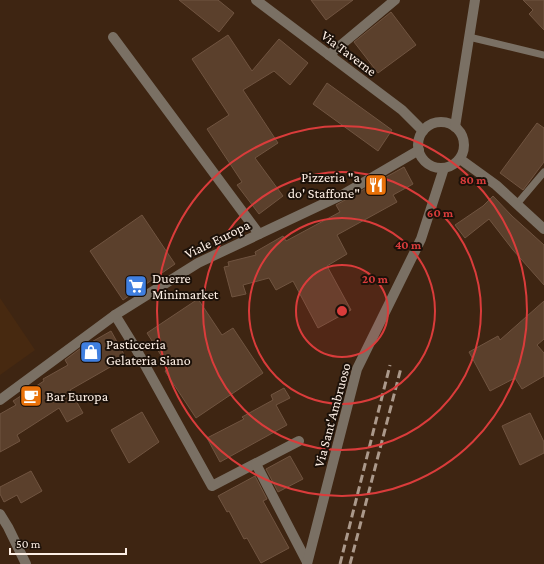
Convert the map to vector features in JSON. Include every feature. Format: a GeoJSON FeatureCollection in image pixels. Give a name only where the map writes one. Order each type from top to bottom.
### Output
{"type":"FeatureCollection","features":[{"type":"Feature","properties":{"kind":"street","name":"Via Taverne"},"geometry":{"type":"LineString","coordinates":[[256,0],[402,110],[423,131]]}},
{"type":"Feature","properties":{"kind":"street"},"geometry":{"type":"LineString","coordinates":[[329,55],[395,0]]}},
{"type":"Feature","properties":{"kind":"street"},"geometry":{"type":"LineString","coordinates":[[455,127],[475,0]]}},
{"type":"Feature","properties":{"kind":"street"},"geometry":{"type":"LineString","coordinates":[[113,36],[258,234]]}},
{"type":"Feature","properties":{"kind":"street"},"geometry":{"type":"LineString","coordinates":[[437,122],[446,122],[455,127],[461,133],[464,141],[464,148],[460,159],[454,164],[444,168],[430,166],[424,161],[419,150],[419,138],[423,131],[430,125],[437,122]]}},
{"type":"Feature","properties":{"kind":"street","name":"Viale Europa"},"geometry":{"type":"LineString","coordinates":[[0,400],[115,315],[198,263],[342,195],[419,150]]}},
{"type":"Feature","properties":{"kind":"street"},"geometry":{"type":"LineString","coordinates":[[460,159],[496,185],[544,229]]}},
{"type":"Feature","properties":{"kind":"street","name":"Via Sant'Ambruoso"},"geometry":{"type":"LineString","coordinates":[[307,563],[357,369],[421,238],[444,168]]}},
{"type":"Feature","properties":{"kind":"street"},"geometry":{"type":"LineString","coordinates":[[115,315],[136,349],[212,486],[299,441]]}},
{"type":"Feature","properties":{"kind":"street"},"geometry":{"type":"LineString","coordinates":[[256,464],[307,563]]}},
{"type":"Feature","properties":{"kind":"street"},"geometry":{"type":"LineString","coordinates":[[0,514],[26,564]]}},
{"type":"Feature","properties":{"kind":"lane"},"geometry":{"type":"LineString","coordinates":[[469,37],[544,55]]}},
{"type":"Feature","properties":{"kind":"lane"},"geometry":{"type":"LineString","coordinates":[[517,204],[544,172]]}},
{"type":"Feature","properties":{"kind":"shaded area"},"geometry":{"type":"Polygon","coordinates":[[[0,298],[35,350],[0,375],[0,298]]]}},
{"type":"Feature","properties":{"kind":"building"},"geometry":{"type":"Polygon","coordinates":[[[179,0],[218,0],[234,13],[219,32],[179,0]]]}},
{"type":"Feature","properties":{"kind":"building"},"geometry":{"type":"Polygon","coordinates":[[[311,0],[353,0],[326,20],[311,0]]]}},
{"type":"Feature","properties":{"kind":"building"},"geometry":{"type":"Polygon","coordinates":[[[523,0],[544,0],[544,30],[529,14],[533,10],[523,0]]]}},
{"type":"Feature","properties":{"kind":"building"},"geometry":{"type":"Polygon","coordinates":[[[391,12],[416,45],[378,73],[354,42],[391,12]]]}},
{"type":"Feature","properties":{"kind":"building"},"geometry":{"type":"Polygon","coordinates":[[[228,35],[252,71],[279,39],[308,63],[290,85],[274,71],[243,90],[278,143],[255,158],[283,196],[259,214],[237,185],[242,182],[207,129],[229,115],[192,59],[228,35]]]}},
{"type":"Feature","properties":{"kind":"building"},"geometry":{"type":"Polygon","coordinates":[[[327,83],[392,130],[378,151],[313,104],[327,83]]]}},
{"type":"Feature","properties":{"kind":"building"},"geometry":{"type":"Polygon","coordinates":[[[537,123],[544,128],[544,162],[523,190],[500,173],[537,123]]]}},
{"type":"Feature","properties":{"kind":"building"},"geometry":{"type":"Polygon","coordinates":[[[404,167],[413,184],[393,195],[397,202],[337,235],[347,254],[327,266],[351,310],[318,328],[293,281],[276,290],[269,278],[243,285],[246,294],[232,297],[224,267],[229,266],[228,262],[256,255],[255,252],[283,236],[286,241],[340,212],[336,205],[404,167]]]}},
{"type":"Feature","properties":{"kind":"building"},"geometry":{"type":"Polygon","coordinates":[[[493,196],[512,216],[544,245],[544,285],[513,250],[489,219],[465,238],[455,225],[483,206],[493,196]]]}},
{"type":"Feature","properties":{"kind":"building"},"geometry":{"type":"Polygon","coordinates":[[[142,215],[175,264],[123,300],[90,251],[142,215]]]}},
{"type":"Feature","properties":{"kind":"building"},"geometry":{"type":"Polygon","coordinates":[[[198,299],[222,335],[233,328],[263,373],[196,418],[165,371],[169,368],[147,333],[198,299]]]}},
{"type":"Feature","properties":{"kind":"building"},"geometry":{"type":"Polygon","coordinates":[[[544,301],[544,339],[537,345],[544,353],[544,376],[522,389],[515,378],[490,391],[469,352],[498,336],[500,340],[544,301]]]}},
{"type":"Feature","properties":{"kind":"building"},"geometry":{"type":"Polygon","coordinates":[[[111,331],[126,358],[70,390],[83,413],[67,422],[59,408],[17,435],[20,441],[0,452],[0,414],[16,405],[13,401],[44,381],[43,379],[68,365],[65,360],[81,348],[111,331]]]}},
{"type":"Feature","properties":{"kind":"building"},"geometry":{"type":"Polygon","coordinates":[[[284,388],[290,398],[276,405],[287,425],[220,462],[207,438],[244,419],[242,417],[273,400],[271,395],[284,388]]]}},
{"type":"Feature","properties":{"kind":"building"},"geometry":{"type":"Polygon","coordinates":[[[142,412],[159,442],[129,463],[111,430],[142,412]]]}},
{"type":"Feature","properties":{"kind":"building"},"geometry":{"type":"Polygon","coordinates":[[[530,413],[544,442],[544,453],[520,465],[502,426],[530,413]]]}},
{"type":"Feature","properties":{"kind":"building"},"geometry":{"type":"Polygon","coordinates":[[[290,456],[303,479],[278,492],[266,469],[290,456]]]}},
{"type":"Feature","properties":{"kind":"building"},"geometry":{"type":"Polygon","coordinates":[[[31,471],[42,491],[21,503],[17,495],[4,502],[0,494],[0,487],[31,471]]]}},
{"type":"Feature","properties":{"kind":"building"},"geometry":{"type":"Polygon","coordinates":[[[255,476],[267,499],[263,501],[289,548],[261,563],[247,538],[244,539],[229,511],[227,512],[218,496],[255,476]]]}},
{"type":"Feature","properties":{"kind":"railway"},"geometry":{"type":"LineString","coordinates":[[340,564],[390,365]]}},
{"type":"Feature","properties":{"kind":"railway"},"geometry":{"type":"LineString","coordinates":[[350,564],[401,368]]}},
{"type":"Feature","properties":{"kind":"place","name":"Pizzeria \"a do' Staffone\""},"geometry":{"type":"Point","coordinates":[376,185]}},
{"type":"Feature","properties":{"kind":"place","name":"Duerre Minimarket"},"geometry":{"type":"Point","coordinates":[136,286]}},
{"type":"Feature","properties":{"kind":"place","name":"Pasticceria Gelateria Siano"},"geometry":{"type":"Point","coordinates":[91,352]}},
{"type":"Feature","properties":{"kind":"place","name":"Bar Europa"},"geometry":{"type":"Point","coordinates":[31,396]}}]}
